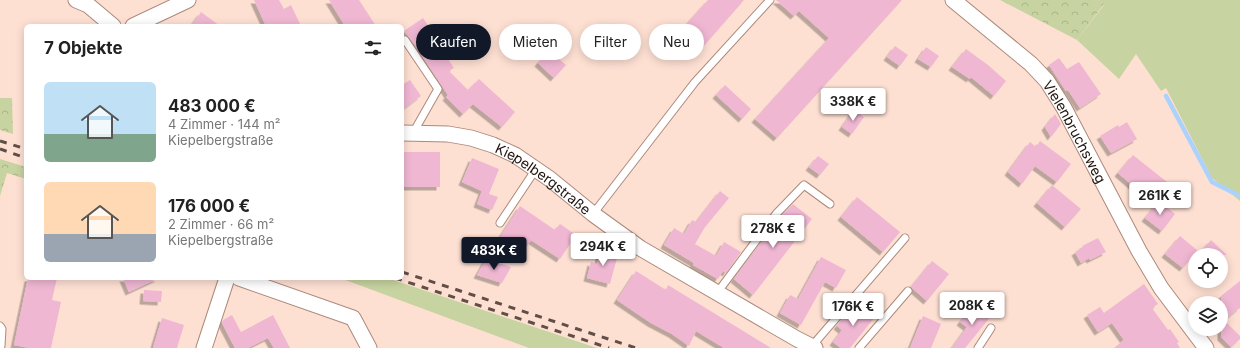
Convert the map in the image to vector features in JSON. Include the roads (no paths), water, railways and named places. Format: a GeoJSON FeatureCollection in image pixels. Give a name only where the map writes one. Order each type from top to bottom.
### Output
{"type":"FeatureCollection","features":[{"type":"Feature","properties":{"kind":"street"},"geometry":{"type":"LineString","coordinates":[[76,0],[88,5],[110,24]]}},
{"type":"Feature","properties":{"kind":"street"},"geometry":{"type":"LineString","coordinates":[[137,24],[188,0]]}},
{"type":"Feature","properties":{"kind":"street","name":"Vielenbruchsweg"},"geometry":{"type":"LineString","coordinates":[[953,0],[1031,64],[1047,81],[1064,108],[1139,251],[1162,288],[1206,348]]}},
{"type":"Feature","properties":{"kind":"street","name":"Kiepelbergstraße"},"geometry":{"type":"LineString","coordinates":[[407,133],[448,134],[471,138],[493,145],[515,155],[550,179],[593,214],[640,248],[796,339],[814,347]]}},
{"type":"Feature","properties":{"kind":"street"},"geometry":{"type":"LineString","coordinates":[[204,348],[226,280]]}},
{"type":"Feature","properties":{"kind":"street"},"geometry":{"type":"LineString","coordinates":[[244,280],[353,318],[369,348]]}},
{"type":"Feature","properties":{"kind":"lane"},"geometry":{"type":"LineString","coordinates":[[593,214],[696,82],[770,0]]}},
{"type":"Feature","properties":{"kind":"lane"},"geometry":{"type":"LineString","coordinates":[[404,40],[438,89],[407,133]]}},
{"type":"Feature","properties":{"kind":"lane"},"geometry":{"type":"LineString","coordinates":[[500,223],[536,170]]}},
{"type":"Feature","properties":{"kind":"lane"},"geometry":{"type":"LineString","coordinates":[[717,293],[776,214],[804,185],[830,204]]}},
{"type":"Feature","properties":{"kind":"lane"},"geometry":{"type":"LineString","coordinates":[[814,347],[905,238]]}},
{"type":"Feature","properties":{"kind":"lane"},"geometry":{"type":"LineString","coordinates":[[859,348],[908,291]]}},
{"type":"Feature","properties":{"kind":"lane"},"geometry":{"type":"LineString","coordinates":[[0,326],[2,329],[0,348]]}},
{"type":"Feature","properties":{"kind":"lane"},"geometry":{"type":"LineString","coordinates":[[978,348],[992,328]]}},
{"type":"Feature","properties":{"kind":"waterway"},"geometry":{"type":"LineString","coordinates":[[1166,96],[1212,182],[1240,196]]}},
{"type":"Feature","properties":{"kind":"railway"},"geometry":{"type":"LineString","coordinates":[[0,141],[24,148]]}},
{"type":"Feature","properties":{"kind":"railway"},"geometry":{"type":"LineString","coordinates":[[0,149],[24,157]]}},
{"type":"Feature","properties":{"kind":"railway"},"geometry":{"type":"LineString","coordinates":[[404,273],[636,348]]}},
{"type":"Feature","properties":{"kind":"railway"},"geometry":{"type":"LineString","coordinates":[[401,280],[609,348]]}}]}
